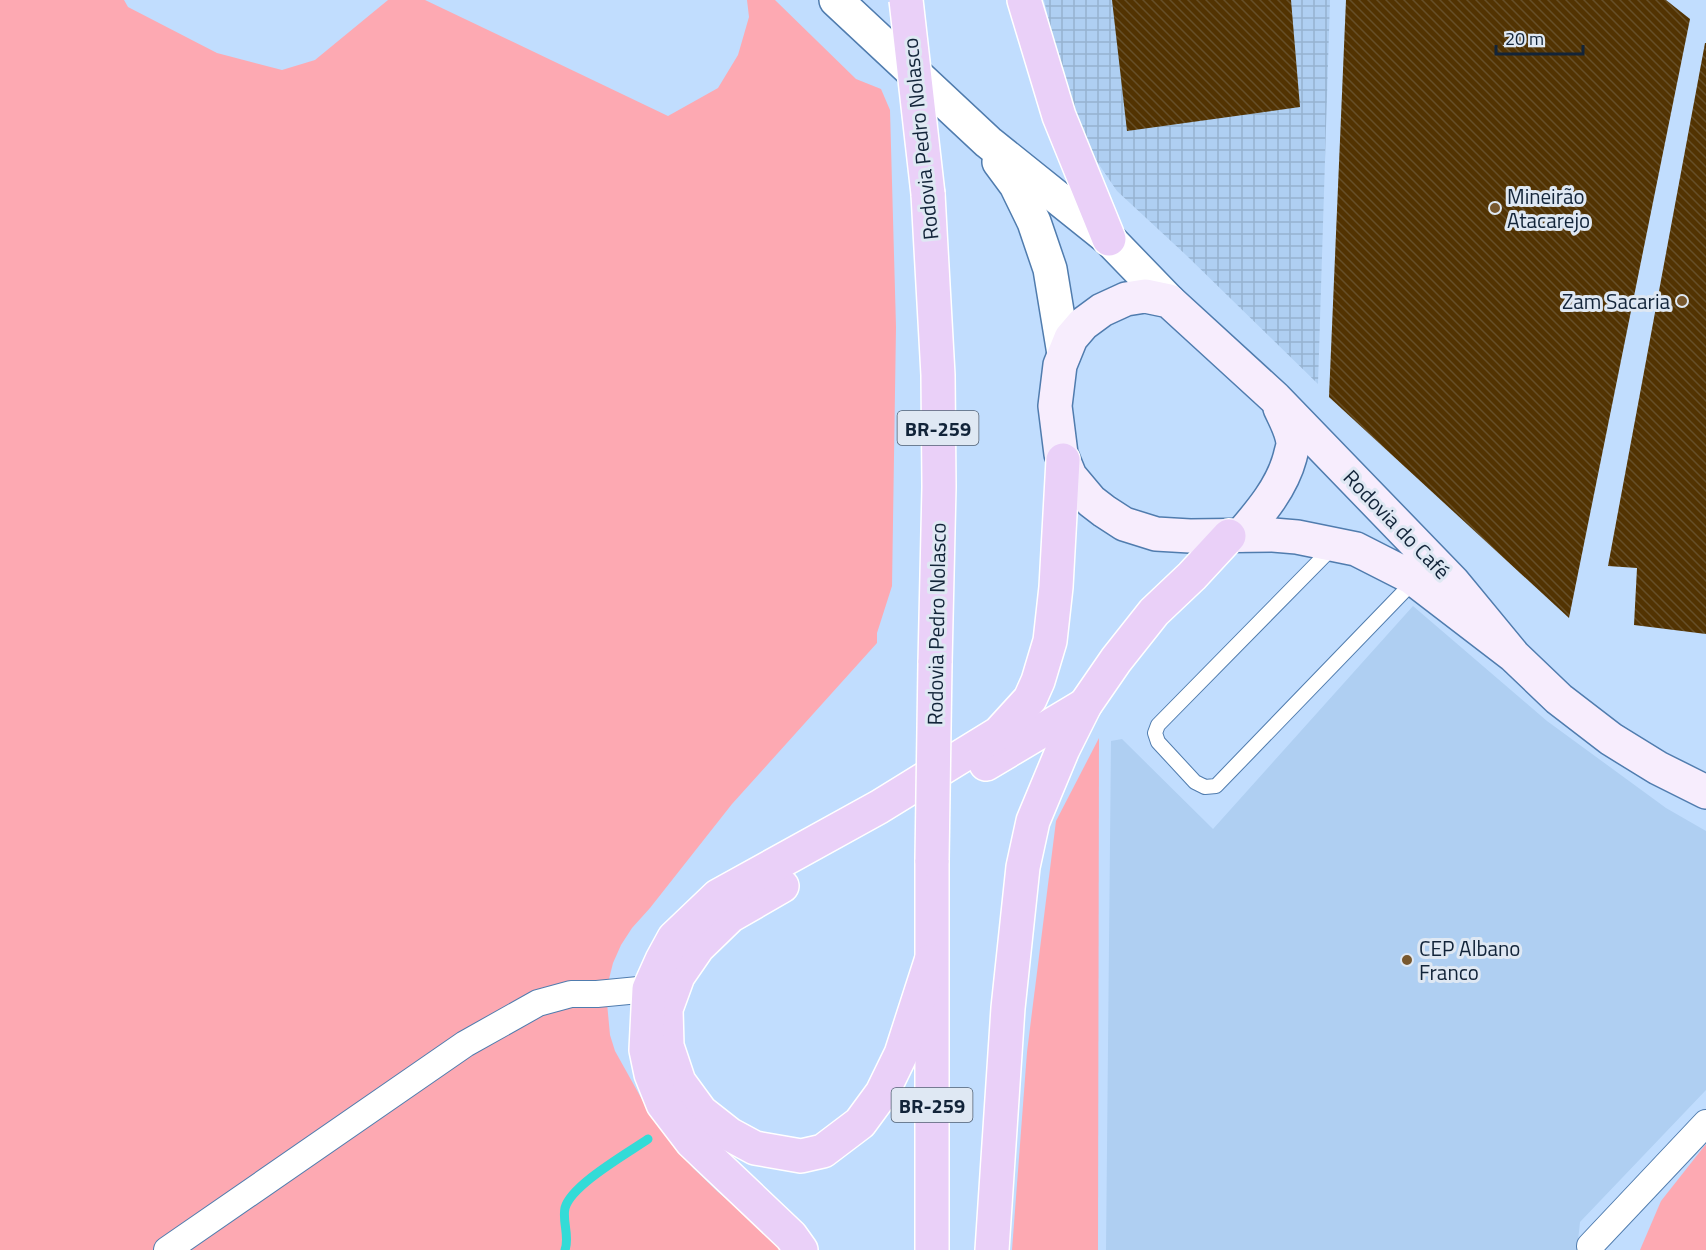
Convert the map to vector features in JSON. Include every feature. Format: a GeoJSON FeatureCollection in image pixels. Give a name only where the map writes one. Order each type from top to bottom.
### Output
{"type":"FeatureCollection","features":[{"type":"Feature","properties":{"kind":"highway","name":"Rodovia Pedro Nolasco"},"geometry":{"type":"LineString","coordinates":[[906,0],[928,194],[938,375],[939,487],[931,961],[932,1250]]}},
{"type":"Feature","properties":{"kind":"highway"},"geometry":{"type":"LineString","coordinates":[[1024,0],[1059,116],[1109,239]]}},
{"type":"Feature","properties":{"kind":"highway"},"geometry":{"type":"LineString","coordinates":[[801,1250],[790,1236],[692,1142],[663,1104],[651,1074],[646,1050],[649,989],[674,938],[718,896],[879,807],[999,733],[1030,699],[1050,641],[1056,587],[1063,460]]}},
{"type":"Feature","properties":{"kind":"highway"},"geometry":{"type":"LineString","coordinates":[[992,1250],[1008,1008],[1023,867],[1033,821],[1063,749],[1085,705],[1116,660],[1154,612],[1235,535]]}},
{"type":"Feature","properties":{"kind":"highway"},"geometry":{"type":"LineString","coordinates":[[931,961],[901,1054],[882,1093],[860,1123],[823,1150],[801,1156],[755,1148],[729,1134],[701,1112],[678,1082],[667,1046],[666,1009],[678,976],[691,957],[698,947],[730,916],[1085,705]]}},
{"type":"Feature","properties":{"kind":"main road","name":"Rodovia do Café"},"geometry":{"type":"LineString","coordinates":[[1514,656],[1453,582],[1275,398],[1169,301],[1145,296],[1126,298],[1102,310],[1083,324],[1071,338],[1060,365],[1055,406],[1060,454],[1070,476],[1091,501],[1124,524],[1156,534],[1297,537],[1356,549],[1415,580],[1514,656],[1559,699],[1611,739],[1658,768],[1706,792]]}},
{"type":"Feature","properties":{"kind":"main road"},"geometry":{"type":"LineString","coordinates":[[1235,535],[1259,514],[1287,467],[1293,444],[1288,426],[1275,398]]}},
{"type":"Feature","properties":{"kind":"street"},"geometry":{"type":"LineString","coordinates":[[836,0],[988,142],[1109,239],[1169,301]]}},
{"type":"Feature","properties":{"kind":"street"},"geometry":{"type":"LineString","coordinates":[[988,142],[1016,185],[1034,222],[1050,269],[1064,354]]}},
{"type":"Feature","properties":{"kind":"street"},"geometry":{"type":"LineString","coordinates":[[167,1250],[465,1044],[538,1003],[570,994],[649,989]]}},
{"type":"Feature","properties":{"kind":"street"},"geometry":{"type":"LineString","coordinates":[[1590,1246],[1706,1123]]}},
{"type":"Feature","properties":{"kind":"lane"},"geometry":{"type":"LineString","coordinates":[[1336,544],[1158,725],[1155,733],[1158,741],[1196,782],[1205,787],[1216,786],[1415,580]]}},
{"type":"Feature","properties":{"kind":"shaded area"},"geometry":{"type":"Polygon","coordinates":[[[0,0],[124,0],[128,7],[217,53],[282,70],[315,60],[388,0],[425,0],[668,116],[718,88],[738,55],[749,17],[747,0],[775,0],[856,79],[881,89],[890,110],[896,327],[892,586],[877,633],[877,643],[732,804],[632,928],[613,963],[608,983],[610,1035],[615,1051],[649,1112],[693,1168],[771,1237],[780,1250],[0,1250],[0,0]]]}},
{"type":"Feature","properties":{"kind":"shaded area"},"geometry":{"type":"Polygon","coordinates":[[[1044,0],[1330,0],[1318,384],[1117,191],[1074,128],[1044,0]]]}},
{"type":"Feature","properties":{"kind":"shaded area","name":"CEP Albano Franco"},"geometry":{"type":"Polygon","coordinates":[[[1413,606],[1547,721],[1666,808],[1706,831],[1706,1090],[1580,1222],[1577,1250],[1106,1250],[1111,741],[1122,739],[1213,829],[1413,606]]]}},
{"type":"Feature","properties":{"kind":"shaded area"},"geometry":{"type":"Polygon","coordinates":[[[1099,738],[1098,1250],[1012,1250],[1027,1052],[1056,821],[1099,738]]]}},
{"type":"Feature","properties":{"kind":"shaded area"},"geometry":{"type":"Polygon","coordinates":[[[1706,1144],[1706,1250],[1640,1250],[1661,1201],[1706,1144]]]}},
{"type":"Feature","properties":{"kind":"building"},"geometry":{"type":"Polygon","coordinates":[[[1112,0],[1291,0],[1300,107],[1127,131],[1112,0]]]}},
{"type":"Feature","properties":{"kind":"building","name":"Mineirão Atacarejo"},"geometry":{"type":"Polygon","coordinates":[[[1346,0],[1666,0],[1690,19],[1569,618],[1329,397],[1346,0]]]}},
{"type":"Feature","properties":{"kind":"building","name":"Zam Sacaria"},"geometry":{"type":"Polygon","coordinates":[[[1705,43],[1706,634],[1634,625],[1637,568],[1608,566],[1705,43]]]}},
{"type":"Feature","properties":{"kind":"waterway"},"geometry":{"type":"LineString","coordinates":[[565,1250],[567,1240],[564,1213],[569,1199],[589,1180],[648,1139]]}},
{"type":"Feature","properties":{"kind":"place","name":"Mineirão Atacarejo"},"geometry":{"type":"Point","coordinates":[1495,208]}},
{"type":"Feature","properties":{"kind":"place","name":"Zam Sacaria"},"geometry":{"type":"Point","coordinates":[1682,301]}},
{"type":"Feature","properties":{"kind":"place","name":"CEP Albano Franco"},"geometry":{"type":"Point","coordinates":[1407,960]}}]}
